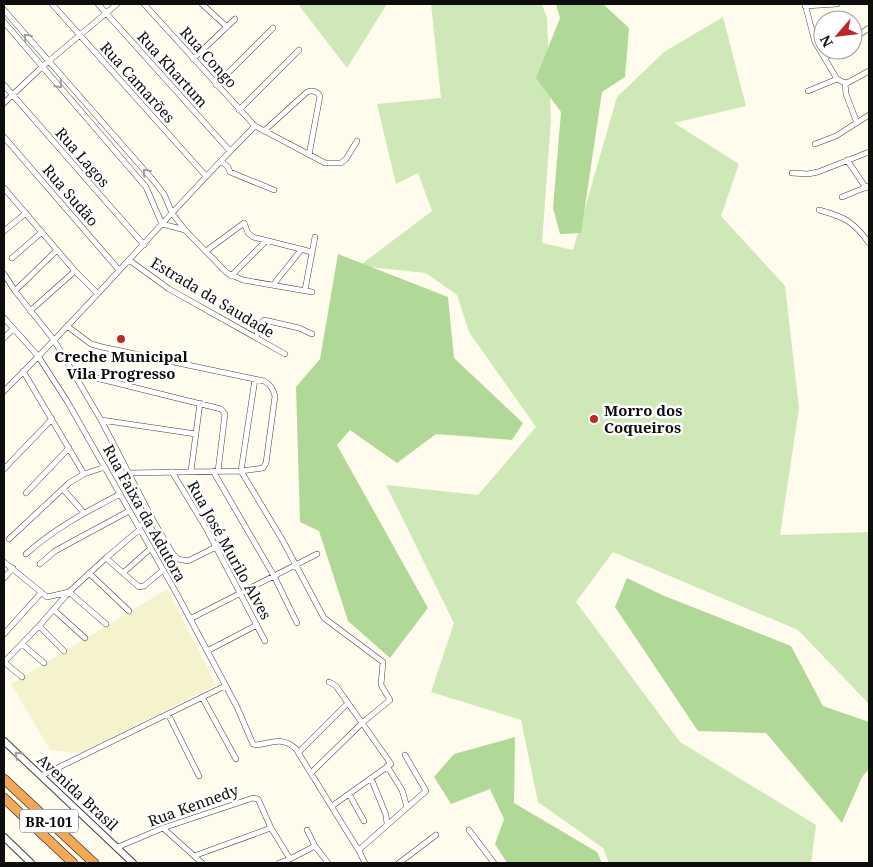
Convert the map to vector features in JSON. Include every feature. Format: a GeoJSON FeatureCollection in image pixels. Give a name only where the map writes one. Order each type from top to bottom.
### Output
{"type":"FeatureCollection","features":[{"type":"Feature","properties":{"kind":"highway","name":"BR-101"},"geometry":{"type":"LineString","coordinates":[[4,778],[94,863]]}},
{"type":"Feature","properties":{"kind":"highway","name":"BR-101"},"geometry":{"type":"LineString","coordinates":[[4,798],[73,863]]}},
{"type":"Feature","properties":{"kind":"street","name":"Rua Camarões"},"geometry":{"type":"LineString","coordinates":[[52,4],[206,176]]}},
{"type":"Feature","properties":{"kind":"street","name":"Rua Khartum"},"geometry":{"type":"LineString","coordinates":[[98,4],[230,151]]}},
{"type":"Feature","properties":{"kind":"street"},"geometry":{"type":"LineString","coordinates":[[4,103],[43,66],[117,4]]}},
{"type":"Feature","properties":{"kind":"street","name":"Rua Congo"},"geometry":{"type":"LineString","coordinates":[[144,4],[255,126],[325,163],[341,163],[346,159],[357,141]]}},
{"type":"Feature","properties":{"kind":"street"},"geometry":{"type":"LineString","coordinates":[[813,35],[805,5],[837,4]]}},
{"type":"Feature","properties":{"kind":"street"},"geometry":{"type":"LineString","coordinates":[[206,5],[227,27]]}},
{"type":"Feature","properties":{"kind":"street"},"geometry":{"type":"LineString","coordinates":[[4,10],[153,180],[164,194],[172,213],[185,230],[231,276],[243,280],[312,292]]}},
{"type":"Feature","properties":{"kind":"street"},"geometry":{"type":"LineString","coordinates":[[193,59],[235,19]]}},
{"type":"Feature","properties":{"kind":"street"},"geometry":{"type":"LineString","coordinates":[[4,22],[146,187],[162,224]]}},
{"type":"Feature","properties":{"kind":"street"},"geometry":{"type":"LineString","coordinates":[[216,85],[273,28]]}},
{"type":"Feature","properties":{"kind":"street"},"geometry":{"type":"LineString","coordinates":[[240,110],[299,50]]}},
{"type":"Feature","properties":{"kind":"street"},"geometry":{"type":"LineString","coordinates":[[826,60],[837,79],[845,83],[855,80],[869,71]]}},
{"type":"Feature","properties":{"kind":"street"},"geometry":{"type":"LineString","coordinates":[[808,91],[837,79]]}},
{"type":"Feature","properties":{"kind":"street"},"geometry":{"type":"LineString","coordinates":[[845,83],[849,104],[856,123]]}},
{"type":"Feature","properties":{"kind":"street","name":"Rua Lagos"},"geometry":{"type":"LineString","coordinates":[[4,85],[144,245]]}},
{"type":"Feature","properties":{"kind":"street"},"geometry":{"type":"LineString","coordinates":[[264,131],[307,92],[316,92],[320,96],[309,155]]}},
{"type":"Feature","properties":{"kind":"street"},"geometry":{"type":"LineString","coordinates":[[815,144],[836,136],[869,115]]}},
{"type":"Feature","properties":{"kind":"street"},"geometry":{"type":"LineString","coordinates":[[4,390],[54,340],[255,126]]}},
{"type":"Feature","properties":{"kind":"street","name":"Rua Sudão"},"geometry":{"type":"LineString","coordinates":[[4,137],[119,270]]}},
{"type":"Feature","properties":{"kind":"street"},"geometry":{"type":"LineString","coordinates":[[792,173],[808,174],[818,172],[869,152]]}},
{"type":"Feature","properties":{"kind":"street"},"geometry":{"type":"LineString","coordinates":[[842,197],[867,187],[847,160]]}},
{"type":"Feature","properties":{"kind":"street"},"geometry":{"type":"LineString","coordinates":[[221,161],[228,166],[230,172],[274,190]]}},
{"type":"Feature","properties":{"kind":"street"},"geometry":{"type":"LineString","coordinates":[[4,188],[75,271],[97,293]]}},
{"type":"Feature","properties":{"kind":"street"},"geometry":{"type":"LineString","coordinates":[[4,198],[9,194]]}},
{"type":"Feature","properties":{"kind":"street"},"geometry":{"type":"LineString","coordinates":[[819,210],[848,220],[855,225],[869,243]]}},
{"type":"Feature","properties":{"kind":"street"},"geometry":{"type":"LineString","coordinates":[[4,231],[26,213]]}},
{"type":"Feature","properties":{"kind":"street"},"geometry":{"type":"LineString","coordinates":[[206,251],[244,223],[250,236],[312,252]]}},
{"type":"Feature","properties":{"kind":"street"},"geometry":{"type":"LineString","coordinates":[[162,224],[185,230]]}},
{"type":"Feature","properties":{"kind":"street"},"geometry":{"type":"LineString","coordinates":[[12,258],[42,232]]}},
{"type":"Feature","properties":{"kind":"street"},"geometry":{"type":"LineString","coordinates":[[305,290],[316,237]]}},
{"type":"Feature","properties":{"kind":"street"},"geometry":{"type":"LineString","coordinates":[[231,276],[266,240]]}},
{"type":"Feature","properties":{"kind":"street"},"geometry":{"type":"LineString","coordinates":[[15,292],[57,250]]}},
{"type":"Feature","properties":{"kind":"street"},"geometry":{"type":"LineString","coordinates":[[273,285],[301,250]]}},
{"type":"Feature","properties":{"kind":"street","name":"Estrada da Saudade"},"geometry":{"type":"LineString","coordinates":[[129,260],[169,289],[285,354]]}},
{"type":"Feature","properties":{"kind":"street"},"geometry":{"type":"LineString","coordinates":[[30,311],[75,271]]}},
{"type":"Feature","properties":{"kind":"street","name":"Rua Faixa da Adutora"},"geometry":{"type":"LineString","coordinates":[[4,274],[15,292],[54,340],[101,420],[168,548],[178,559],[188,561],[216,547]]}},
{"type":"Feature","properties":{"kind":"street"},"geometry":{"type":"LineString","coordinates":[[4,288],[9,283]]}},
{"type":"Feature","properties":{"kind":"street","name":"Rua Faixa da Adutora"},"geometry":{"type":"LineString","coordinates":[[4,318],[38,356],[105,466],[190,619],[241,716],[253,744],[282,740],[289,742],[298,752]]}},
{"type":"Feature","properties":{"kind":"street"},"geometry":{"type":"LineString","coordinates":[[256,338],[260,324],[264,320],[299,328],[312,334]]}},
{"type":"Feature","properties":{"kind":"street"},"geometry":{"type":"LineString","coordinates":[[67,326],[91,344],[255,379],[270,385],[275,396],[267,457],[263,468],[241,471],[128,473]]}},
{"type":"Feature","properties":{"kind":"street"},"geometry":{"type":"LineString","coordinates":[[4,338],[13,329]]}},
{"type":"Feature","properties":{"kind":"street"},"geometry":{"type":"LineString","coordinates":[[23,371],[84,474]]}},
{"type":"Feature","properties":{"kind":"street"},"geometry":{"type":"LineString","coordinates":[[72,372],[223,410],[224,422],[215,471],[274,576],[297,623]]}},
{"type":"Feature","properties":{"kind":"street"},"geometry":{"type":"LineString","coordinates":[[255,379],[241,471],[270,518],[324,618],[383,662],[381,685],[390,700],[362,723],[311,773]]}},
{"type":"Feature","properties":{"kind":"street"},"geometry":{"type":"LineString","coordinates":[[191,471],[200,403]]}},
{"type":"Feature","properties":{"kind":"street"},"geometry":{"type":"LineString","coordinates":[[4,469],[52,419]]}},
{"type":"Feature","properties":{"kind":"street"},"geometry":{"type":"LineString","coordinates":[[101,420],[196,434]]}},
{"type":"Feature","properties":{"kind":"street"},"geometry":{"type":"LineString","coordinates":[[26,493],[69,448]]}},
{"type":"Feature","properties":{"kind":"street"},"geometry":{"type":"LineString","coordinates":[[9,539],[63,489],[84,474],[105,466]]}},
{"type":"Feature","properties":{"kind":"street","name":"Rua José Murilo Alves"},"geometry":{"type":"LineString","coordinates":[[172,472],[216,547],[265,642]]}},
{"type":"Feature","properties":{"kind":"street"},"geometry":{"type":"LineString","coordinates":[[63,489],[84,513]]}},
{"type":"Feature","properties":{"kind":"street"},"geometry":{"type":"LineString","coordinates":[[26,554],[52,532],[120,494]]}},
{"type":"Feature","properties":{"kind":"street"},"geometry":{"type":"LineString","coordinates":[[40,564],[55,551],[129,510]]}},
{"type":"Feature","properties":{"kind":"street"},"geometry":{"type":"LineString","coordinates":[[22,677],[4,662],[69,592],[138,528],[153,520]]}},
{"type":"Feature","properties":{"kind":"street"},"geometry":{"type":"LineString","coordinates":[[123,573],[150,549]]}},
{"type":"Feature","properties":{"kind":"street"},"geometry":{"type":"LineString","coordinates":[[190,619],[317,554]]}},
{"type":"Feature","properties":{"kind":"street"},"geometry":{"type":"LineString","coordinates":[[106,558],[138,587],[141,587],[162,571]]}},
{"type":"Feature","properties":{"kind":"street"},"geometry":{"type":"LineString","coordinates":[[4,562],[47,597],[69,592]]}},
{"type":"Feature","properties":{"kind":"street"},"geometry":{"type":"LineString","coordinates":[[4,578],[13,568]]}},
{"type":"Feature","properties":{"kind":"street"},"geometry":{"type":"LineString","coordinates":[[89,573],[129,611]]}},
{"type":"Feature","properties":{"kind":"street"},"geometry":{"type":"LineString","coordinates":[[69,592],[106,624]]}},
{"type":"Feature","properties":{"kind":"street"},"geometry":{"type":"LineString","coordinates":[[4,634],[41,593]]}},
{"type":"Feature","properties":{"kind":"street"},"geometry":{"type":"LineString","coordinates":[[54,610],[85,638]]}},
{"type":"Feature","properties":{"kind":"street"},"geometry":{"type":"LineString","coordinates":[[207,651],[256,625]]}},
{"type":"Feature","properties":{"kind":"street"},"geometry":{"type":"LineString","coordinates":[[39,626],[64,651]]}},
{"type":"Feature","properties":{"kind":"street"},"geometry":{"type":"LineString","coordinates":[[22,644],[44,663]]}},
{"type":"Feature","properties":{"kind":"street"},"geometry":{"type":"LineString","coordinates":[[329,682],[336,686],[391,764],[332,806]]}},
{"type":"Feature","properties":{"kind":"street"},"geometry":{"type":"LineString","coordinates":[[41,776],[224,686]]}},
{"type":"Feature","properties":{"kind":"street"},"geometry":{"type":"LineString","coordinates":[[202,697],[236,759]]}},
{"type":"Feature","properties":{"kind":"street"},"geometry":{"type":"LineString","coordinates":[[348,703],[298,752],[365,863]]}},
{"type":"Feature","properties":{"kind":"street"},"geometry":{"type":"LineString","coordinates":[[168,714],[199,776]]}},
{"type":"Feature","properties":{"kind":"street","name":"Avenida Brasil"},"geometry":{"type":"LineString","coordinates":[[4,741],[133,863]]}},
{"type":"Feature","properties":{"kind":"street"},"geometry":{"type":"LineString","coordinates":[[359,851],[426,791],[405,755]]}},
{"type":"Feature","properties":{"kind":"street"},"geometry":{"type":"LineString","coordinates":[[388,766],[402,790],[407,807]]}},
{"type":"Feature","properties":{"kind":"street"},"geometry":{"type":"LineString","coordinates":[[371,778],[386,815],[387,824]]}},
{"type":"Feature","properties":{"kind":"street"},"geometry":{"type":"LineString","coordinates":[[349,794],[364,821]]}},
{"type":"Feature","properties":{"kind":"street","name":"Rua Kennedy"},"geometry":{"type":"LineString","coordinates":[[118,848],[163,828],[250,798],[258,800],[271,828]]}},
{"type":"Feature","properties":{"kind":"street"},"geometry":{"type":"LineString","coordinates":[[163,828],[202,863]]}},
{"type":"Feature","properties":{"kind":"street"},"geometry":{"type":"LineString","coordinates":[[194,856],[271,828],[290,859]]}},
{"type":"Feature","properties":{"kind":"street"},"geometry":{"type":"LineString","coordinates":[[307,830],[315,846],[328,863]]}},
{"type":"Feature","properties":{"kind":"street"},"geometry":{"type":"LineString","coordinates":[[469,830],[494,863]]}},
{"type":"Feature","properties":{"kind":"street"},"geometry":{"type":"LineString","coordinates":[[399,863],[436,836]]}},
{"type":"Feature","properties":{"kind":"street"},"geometry":{"type":"LineString","coordinates":[[4,837],[32,863]]}},
{"type":"Feature","properties":{"kind":"street"},"geometry":{"type":"LineString","coordinates":[[279,863],[315,846]]}},
{"type":"Feature","properties":{"kind":"green space"},"geometry":{"type":"Polygon","coordinates":[[[298,4],[387,4],[347,68],[298,4]]]}},
{"type":"Feature","properties":{"kind":"green space"},"geometry":{"type":"Polygon","coordinates":[[[431,4],[542,4],[547,18],[551,120],[542,243],[573,250],[617,97],[664,52],[723,17],[746,106],[674,123],[739,164],[721,216],[785,286],[799,408],[780,535],[869,532],[869,704],[798,630],[613,552],[576,602],[680,742],[816,825],[811,863],[609,863],[603,848],[538,802],[521,720],[431,692],[454,623],[386,485],[478,495],[536,427],[469,332],[457,295],[426,273],[359,266],[432,211],[418,173],[396,184],[377,104],[441,98],[431,4]]]}},
{"type":"Feature","properties":{"kind":"green space"},"geometry":{"type":"Polygon","coordinates":[[[556,4],[603,4],[629,28],[625,77],[602,92],[581,233],[560,234],[553,208],[561,112],[536,78],[560,18],[556,4]]]}},
{"type":"Feature","properties":{"kind":"green space"},"geometry":{"type":"Polygon","coordinates":[[[338,254],[448,297],[454,358],[523,423],[512,440],[436,434],[397,463],[350,430],[337,445],[428,608],[390,658],[348,621],[319,531],[300,522],[296,387],[320,359],[338,254]]]}},
{"type":"Feature","properties":{"kind":"green space"},"geometry":{"type":"Polygon","coordinates":[[[627,578],[662,595],[791,646],[823,706],[869,722],[869,769],[862,777],[842,823],[766,733],[698,731],[615,607],[627,578]]]}},
{"type":"Feature","properties":{"kind":"green space"},"geometry":{"type":"Polygon","coordinates":[[[167,589],[216,685],[81,753],[50,750],[11,684],[167,589]]]}},
{"type":"Feature","properties":{"kind":"green space"},"geometry":{"type":"Polygon","coordinates":[[[515,737],[514,803],[597,852],[602,863],[507,863],[495,844],[504,819],[490,789],[451,804],[434,777],[454,754],[515,737]]]}},
{"type":"Feature","properties":{"kind":"place","name":"Creche Municipal Vila Progresso"},"geometry":{"type":"Point","coordinates":[121,339]}},
{"type":"Feature","properties":{"kind":"place","name":"Morro dos Coqueiros"},"geometry":{"type":"Point","coordinates":[594,419]}}]}
